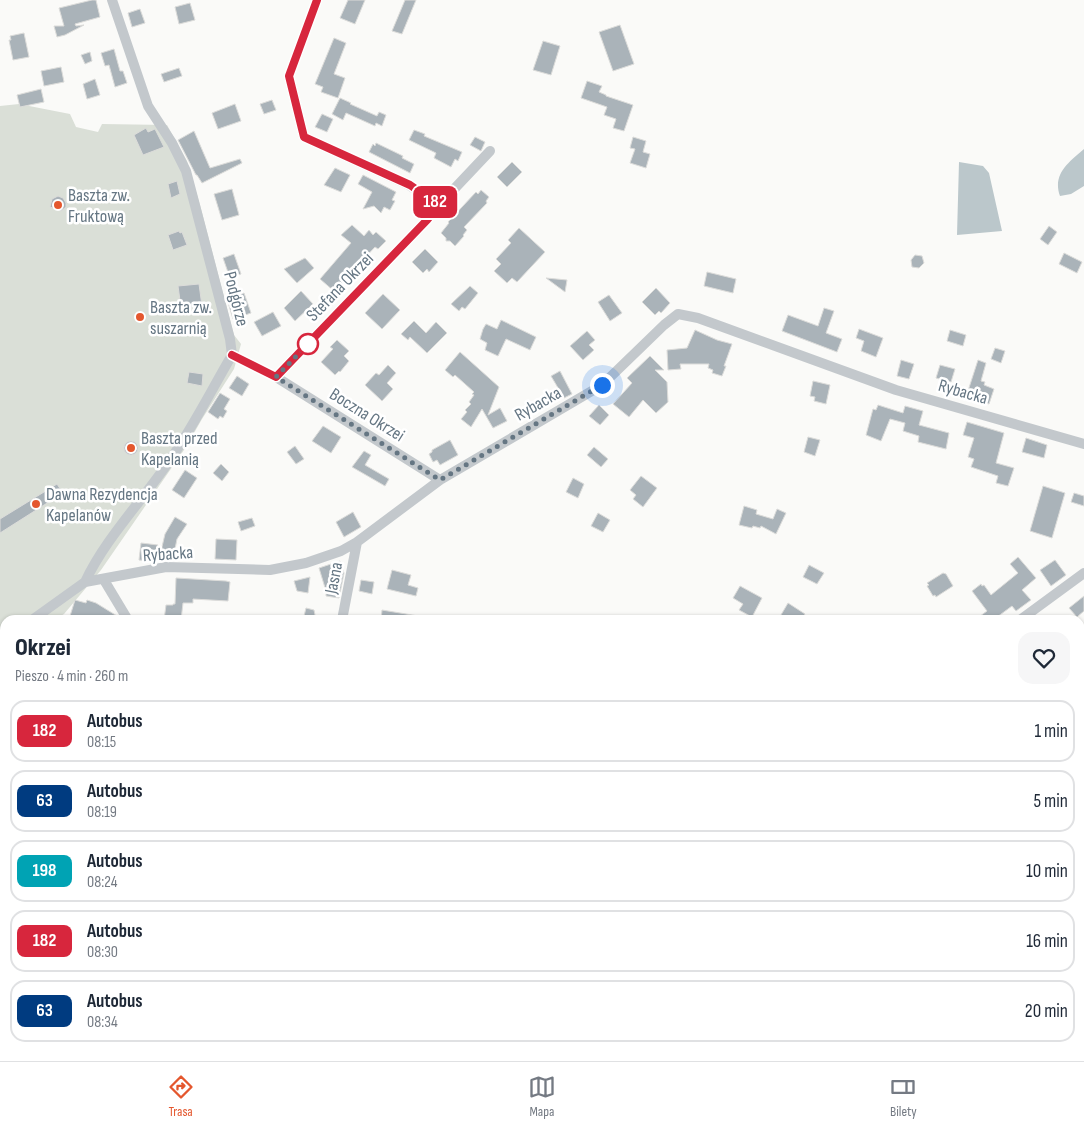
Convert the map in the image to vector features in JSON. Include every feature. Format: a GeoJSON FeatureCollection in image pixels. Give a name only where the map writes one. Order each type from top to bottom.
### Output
{"type":"FeatureCollection","features":[{"type":"Feature","properties":{"kind":"street","name":"Podgórze"},"geometry":{"type":"LineString","coordinates":[[85,582],[90,571],[171,459],[232,355],[230,339],[186,171],[172,143],[148,106],[112,0]]}},
{"type":"Feature","properties":{"kind":"street"},"geometry":{"type":"LineString","coordinates":[[317,0],[289,76],[304,137],[410,185],[439,205]]}},
{"type":"Feature","properties":{"kind":"street","name":"Stefana Okrzei"},"geometry":{"type":"LineString","coordinates":[[276,377],[427,220],[490,151]]}},
{"type":"Feature","properties":{"kind":"street","name":"Rybacka"},"geometry":{"type":"LineString","coordinates":[[85,582],[166,567],[270,570],[306,563],[342,551],[357,542],[440,480],[602,385],[664,325],[678,314],[698,318],[896,390],[1084,444]]}},
{"type":"Feature","properties":{"kind":"street"},"geometry":{"type":"LineString","coordinates":[[232,355],[276,377]]}},
{"type":"Feature","properties":{"kind":"street","name":"Boczna Okrzei"},"geometry":{"type":"LineString","coordinates":[[276,377],[440,480]]}},
{"type":"Feature","properties":{"kind":"street","name":"Jasna"},"geometry":{"type":"LineString","coordinates":[[343,615],[357,542]]}},
{"type":"Feature","properties":{"kind":"street"},"geometry":{"type":"LineString","coordinates":[[1027,615],[1084,572]]}},
{"type":"Feature","properties":{"kind":"street"},"geometry":{"type":"LineString","coordinates":[[104,580],[125,615]]}},
{"type":"Feature","properties":{"kind":"street"},"geometry":{"type":"LineString","coordinates":[[39,615],[85,582]]}},
{"type":"Feature","properties":{"kind":"shaded area"},"geometry":{"type":"Polygon","coordinates":[[[19,104],[70,114],[76,127],[98,132],[102,124],[167,125],[187,161],[234,335],[241,344],[234,369],[186,447],[101,570],[62,615],[0,615],[0,106],[19,104]]]}},
{"type":"Feature","properties":{"kind":"shaded area"},"geometry":{"type":"Polygon","coordinates":[[[1084,149],[1084,186],[1071,194],[1060,196],[1058,181],[1063,169],[1084,149]]]}},
{"type":"Feature","properties":{"kind":"shaded area"},"geometry":{"type":"Polygon","coordinates":[[[959,162],[983,166],[989,173],[1002,231],[957,235],[959,162]]]}},
{"type":"Feature","properties":{"kind":"building"},"geometry":{"type":"Polygon","coordinates":[[[96,0],[100,17],[75,24],[76,26],[84,25],[57,37],[54,26],[64,26],[59,8],[96,0]]]}},
{"type":"Feature","properties":{"kind":"building"},"geometry":{"type":"Polygon","coordinates":[[[348,0],[365,0],[355,24],[340,18],[348,0]]]}},
{"type":"Feature","properties":{"kind":"building"},"geometry":{"type":"Polygon","coordinates":[[[405,0],[416,0],[402,34],[392,31],[405,0]]]}},
{"type":"Feature","properties":{"kind":"building"},"geometry":{"type":"Polygon","coordinates":[[[190,3],[195,20],[179,24],[175,7],[190,3]]]}},
{"type":"Feature","properties":{"kind":"building"},"geometry":{"type":"Polygon","coordinates":[[[140,9],[145,23],[132,27],[128,13],[140,9]]]}},
{"type":"Feature","properties":{"kind":"building"},"geometry":{"type":"Polygon","coordinates":[[[620,25],[634,64],[613,71],[599,32],[620,25]]]}},
{"type":"Feature","properties":{"kind":"building"},"geometry":{"type":"Polygon","coordinates":[[[24,33],[29,57],[13,60],[10,36],[24,33]]]}},
{"type":"Feature","properties":{"kind":"building"},"geometry":{"type":"Polygon","coordinates":[[[334,38],[346,43],[334,74],[345,78],[338,98],[321,92],[323,87],[315,84],[334,38]]]}},
{"type":"Feature","properties":{"kind":"building"},"geometry":{"type":"Polygon","coordinates":[[[543,41],[560,46],[551,75],[533,70],[543,41]]]}},
{"type":"Feature","properties":{"kind":"building"},"geometry":{"type":"Polygon","coordinates":[[[114,49],[120,71],[123,71],[127,83],[115,87],[109,65],[105,66],[101,53],[114,49]]]}},
{"type":"Feature","properties":{"kind":"building"},"geometry":{"type":"Polygon","coordinates":[[[90,52],[92,61],[85,64],[81,55],[90,52]]]}},
{"type":"Feature","properties":{"kind":"building"},"geometry":{"type":"Polygon","coordinates":[[[61,67],[64,82],[44,86],[41,71],[61,67]]]}},
{"type":"Feature","properties":{"kind":"building"},"geometry":{"type":"Polygon","coordinates":[[[179,68],[182,76],[164,82],[161,74],[179,68]]]}},
{"type":"Feature","properties":{"kind":"building"},"geometry":{"type":"Polygon","coordinates":[[[95,79],[100,95],[87,99],[83,84],[95,79]]]}},
{"type":"Feature","properties":{"kind":"building"},"geometry":{"type":"Polygon","coordinates":[[[587,81],[602,86],[599,92],[606,96],[633,105],[624,131],[613,128],[616,119],[604,115],[607,107],[581,98],[587,81]]]}},
{"type":"Feature","properties":{"kind":"building"},"geometry":{"type":"Polygon","coordinates":[[[41,89],[44,102],[20,107],[17,95],[41,89]]]}},
{"type":"Feature","properties":{"kind":"building"},"geometry":{"type":"Polygon","coordinates":[[[340,98],[377,116],[379,112],[386,115],[382,126],[376,123],[375,126],[346,113],[343,120],[332,114],[340,98]]]}},
{"type":"Feature","properties":{"kind":"building"},"geometry":{"type":"Polygon","coordinates":[[[272,100],[276,110],[264,114],[260,104],[272,100]]]}},
{"type":"Feature","properties":{"kind":"building"},"geometry":{"type":"Polygon","coordinates":[[[235,104],[241,121],[218,129],[212,113],[235,104]]]}},
{"type":"Feature","properties":{"kind":"building"},"geometry":{"type":"Polygon","coordinates":[[[322,114],[333,119],[327,132],[315,127],[322,114]]]}},
{"type":"Feature","properties":{"kind":"building"},"geometry":{"type":"Polygon","coordinates":[[[146,128],[148,132],[155,129],[164,147],[143,155],[134,135],[146,128]]]}},
{"type":"Feature","properties":{"kind":"building"},"geometry":{"type":"Polygon","coordinates":[[[414,130],[462,152],[458,161],[455,159],[451,167],[434,158],[436,153],[409,140],[414,130]]]}},
{"type":"Feature","properties":{"kind":"building"},"geometry":{"type":"Polygon","coordinates":[[[194,131],[210,168],[240,159],[242,163],[202,183],[178,140],[194,131]]]}},
{"type":"Feature","properties":{"kind":"building"},"geometry":{"type":"Polygon","coordinates":[[[475,137],[485,142],[481,151],[470,145],[475,137]]]}},
{"type":"Feature","properties":{"kind":"building"},"geometry":{"type":"Polygon","coordinates":[[[633,137],[646,141],[643,152],[650,154],[646,168],[630,163],[635,149],[630,148],[633,137]]]}},
{"type":"Feature","properties":{"kind":"building"},"geometry":{"type":"Polygon","coordinates":[[[376,143],[403,156],[402,158],[414,164],[410,173],[369,152],[373,144],[375,146],[376,143]]]}},
{"type":"Feature","properties":{"kind":"building"},"geometry":{"type":"Polygon","coordinates":[[[512,162],[522,172],[507,187],[497,177],[512,162]]]}},
{"type":"Feature","properties":{"kind":"building"},"geometry":{"type":"Polygon","coordinates":[[[335,168],[350,175],[341,192],[324,185],[335,168]]]}},
{"type":"Feature","properties":{"kind":"building"},"geometry":{"type":"Polygon","coordinates":[[[363,175],[396,192],[392,200],[395,201],[390,210],[384,207],[381,213],[374,206],[363,209],[372,192],[358,184],[363,175]]]}},
{"type":"Feature","properties":{"kind":"building"},"geometry":{"type":"Polygon","coordinates":[[[177,181],[180,194],[171,198],[168,184],[177,181]]]}},
{"type":"Feature","properties":{"kind":"building"},"geometry":{"type":"Polygon","coordinates":[[[232,189],[239,215],[222,220],[214,194],[232,189]]]}},
{"type":"Feature","properties":{"kind":"building"},"geometry":{"type":"Polygon","coordinates":[[[481,190],[489,197],[486,201],[487,203],[464,227],[467,230],[455,246],[450,241],[446,241],[446,238],[441,233],[448,222],[476,192],[478,194],[481,190]]]}},
{"type":"Feature","properties":{"kind":"building","name":"Baszta zw. Fruktową"},"geometry":{"type":"Polygon","coordinates":[[[58,196],[63,198],[66,203],[66,207],[61,211],[50,207],[52,199],[58,196]]]}},
{"type":"Feature","properties":{"kind":"building"},"geometry":{"type":"Polygon","coordinates":[[[352,225],[364,236],[369,230],[373,235],[376,232],[386,241],[378,249],[375,247],[359,264],[357,262],[343,278],[346,281],[335,292],[320,279],[351,243],[341,235],[352,225]]]}},
{"type":"Feature","properties":{"kind":"building"},"geometry":{"type":"Polygon","coordinates":[[[1049,226],[1057,232],[1048,245],[1040,239],[1049,226]]]}},
{"type":"Feature","properties":{"kind":"building"},"geometry":{"type":"Polygon","coordinates":[[[519,228],[545,252],[517,282],[512,278],[507,283],[494,271],[501,264],[496,259],[511,243],[508,240],[519,228]]]}},
{"type":"Feature","properties":{"kind":"building"},"geometry":{"type":"Polygon","coordinates":[[[179,231],[180,233],[182,232],[187,245],[173,250],[168,235],[179,231]]]}},
{"type":"Feature","properties":{"kind":"building"},"geometry":{"type":"Polygon","coordinates":[[[425,249],[438,262],[429,272],[427,269],[423,273],[412,262],[425,249]]]}},
{"type":"Feature","properties":{"kind":"building"},"geometry":{"type":"Polygon","coordinates":[[[1064,253],[1082,262],[1077,273],[1059,264],[1064,253]]]}},
{"type":"Feature","properties":{"kind":"building"},"geometry":{"type":"Polygon","coordinates":[[[234,254],[241,274],[230,278],[223,258],[234,254]]]}},
{"type":"Feature","properties":{"kind":"building"},"geometry":{"type":"Polygon","coordinates":[[[915,255],[922,256],[924,263],[919,268],[912,267],[911,260],[915,255]]]}},
{"type":"Feature","properties":{"kind":"building"},"geometry":{"type":"Polygon","coordinates":[[[305,258],[314,268],[297,283],[284,269],[305,258]]]}},
{"type":"Feature","properties":{"kind":"building"},"geometry":{"type":"Polygon","coordinates":[[[707,272],[736,279],[733,293],[704,286],[707,272]]]}},
{"type":"Feature","properties":{"kind":"building"},"geometry":{"type":"Polygon","coordinates":[[[546,278],[567,280],[565,292],[546,278]]]}},
{"type":"Feature","properties":{"kind":"building"},"geometry":{"type":"Polygon","coordinates":[[[199,284],[202,306],[181,308],[178,286],[199,284]]]}},
{"type":"Feature","properties":{"kind":"building"},"geometry":{"type":"Polygon","coordinates":[[[470,286],[478,293],[465,309],[462,307],[459,311],[451,304],[470,286]]]}},
{"type":"Feature","properties":{"kind":"building"},"geometry":{"type":"Polygon","coordinates":[[[656,288],[670,303],[661,313],[659,311],[655,315],[642,302],[656,288]]]}},
{"type":"Feature","properties":{"kind":"building"},"geometry":{"type":"Polygon","coordinates":[[[301,291],[313,304],[295,321],[284,308],[301,291]]]}},
{"type":"Feature","properties":{"kind":"building"},"geometry":{"type":"Polygon","coordinates":[[[244,293],[251,313],[233,319],[227,299],[244,293]]]}},
{"type":"Feature","properties":{"kind":"building"},"geometry":{"type":"Polygon","coordinates":[[[383,294],[400,310],[382,329],[365,313],[383,294]]]}},
{"type":"Feature","properties":{"kind":"building"},"geometry":{"type":"Polygon","coordinates":[[[609,295],[622,313],[610,321],[598,302],[609,295]]]}},
{"type":"Feature","properties":{"kind":"building"},"geometry":{"type":"Polygon","coordinates":[[[824,308],[834,311],[826,333],[842,339],[837,352],[782,331],[788,315],[818,326],[824,308]]]}},
{"type":"Feature","properties":{"kind":"building","name":"Baszta zw. suszarnią"},"geometry":{"type":"Polygon","coordinates":[[[138,312],[142,312],[145,317],[144,321],[138,322],[135,319],[135,315],[138,312]]]}},
{"type":"Feature","properties":{"kind":"building"},"geometry":{"type":"Polygon","coordinates":[[[273,312],[281,326],[262,336],[254,322],[273,312]]]}},
{"type":"Feature","properties":{"kind":"building"},"geometry":{"type":"Polygon","coordinates":[[[501,320],[536,337],[530,350],[506,339],[498,356],[485,350],[487,343],[480,339],[483,329],[486,324],[497,329],[501,320]]]}},
{"type":"Feature","properties":{"kind":"building"},"geometry":{"type":"Polygon","coordinates":[[[414,321],[426,333],[436,322],[447,333],[427,353],[410,337],[408,340],[401,334],[414,321]]]}},
{"type":"Feature","properties":{"kind":"building"},"geometry":{"type":"Polygon","coordinates":[[[859,329],[883,338],[876,357],[861,351],[864,341],[856,338],[859,329]]]}},
{"type":"Feature","properties":{"kind":"building"},"geometry":{"type":"Polygon","coordinates":[[[695,330],[717,340],[732,344],[722,376],[712,373],[713,370],[708,368],[709,364],[680,364],[681,369],[668,370],[667,350],[687,348],[695,330]]]}},
{"type":"Feature","properties":{"kind":"building"},"geometry":{"type":"Polygon","coordinates":[[[950,330],[966,335],[963,346],[947,341],[950,330]]]}},
{"type":"Feature","properties":{"kind":"building"},"geometry":{"type":"Polygon","coordinates":[[[587,331],[595,340],[589,345],[594,350],[583,360],[570,346],[587,331]]]}},
{"type":"Feature","properties":{"kind":"building"},"geometry":{"type":"Polygon","coordinates":[[[337,340],[349,351],[344,356],[349,361],[335,375],[321,362],[333,349],[330,347],[337,340]]]}},
{"type":"Feature","properties":{"kind":"building"},"geometry":{"type":"Polygon","coordinates":[[[995,348],[1005,351],[1001,363],[991,359],[995,348]]]}},
{"type":"Feature","properties":{"kind":"building"},"geometry":{"type":"Polygon","coordinates":[[[460,352],[499,387],[488,415],[500,408],[507,421],[493,428],[482,409],[471,427],[461,419],[467,412],[465,410],[471,404],[469,402],[474,392],[455,375],[453,377],[445,370],[460,352]]]}},
{"type":"Feature","properties":{"kind":"building"},"geometry":{"type":"Polygon","coordinates":[[[650,356],[664,370],[655,370],[667,382],[668,402],[656,413],[643,400],[629,417],[613,404],[632,383],[627,378],[650,356]]]}},
{"type":"Feature","properties":{"kind":"building"},"geometry":{"type":"Polygon","coordinates":[[[901,360],[914,364],[909,379],[897,376],[901,360]]]}},
{"type":"Feature","properties":{"kind":"building"},"geometry":{"type":"Polygon","coordinates":[[[978,360],[986,363],[981,381],[985,382],[984,385],[994,389],[989,404],[966,397],[978,360]]]}},
{"type":"Feature","properties":{"kind":"building"},"geometry":{"type":"Polygon","coordinates":[[[388,365],[396,373],[387,383],[393,389],[382,401],[365,385],[376,373],[379,375],[388,365]]]}},
{"type":"Feature","properties":{"kind":"building"},"geometry":{"type":"Polygon","coordinates":[[[940,365],[955,369],[951,382],[936,378],[940,365]]]}},
{"type":"Feature","properties":{"kind":"building"},"geometry":{"type":"Polygon","coordinates":[[[560,371],[572,394],[564,398],[551,376],[560,371]]]}},
{"type":"Feature","properties":{"kind":"building"},"geometry":{"type":"Polygon","coordinates":[[[189,372],[203,374],[202,386],[187,383],[189,372]]]}},
{"type":"Feature","properties":{"kind":"building"},"geometry":{"type":"Polygon","coordinates":[[[237,376],[249,384],[242,396],[229,388],[237,376]]]}},
{"type":"Feature","properties":{"kind":"building"},"geometry":{"type":"Polygon","coordinates":[[[813,381],[830,385],[826,404],[814,401],[815,397],[810,396],[813,381]]]}},
{"type":"Feature","properties":{"kind":"building"},"geometry":{"type":"Polygon","coordinates":[[[220,393],[230,399],[224,409],[227,411],[223,418],[220,416],[218,419],[208,412],[220,393]]]}},
{"type":"Feature","properties":{"kind":"building"},"geometry":{"type":"Polygon","coordinates":[[[599,405],[609,415],[600,425],[589,416],[599,405]]]}},
{"type":"Feature","properties":{"kind":"building"},"geometry":{"type":"Polygon","coordinates":[[[878,405],[903,413],[905,406],[923,411],[919,425],[949,433],[946,449],[918,442],[919,436],[903,431],[905,423],[890,419],[881,441],[866,435],[873,409],[876,410],[878,405]]]}},
{"type":"Feature","properties":{"kind":"building"},"geometry":{"type":"Polygon","coordinates":[[[967,422],[1004,433],[996,463],[1014,468],[1008,486],[996,483],[998,476],[971,467],[974,459],[968,457],[974,438],[963,435],[967,422]]]}},
{"type":"Feature","properties":{"kind":"building"},"geometry":{"type":"Polygon","coordinates":[[[323,426],[341,437],[331,453],[312,441],[323,426]]]}},
{"type":"Feature","properties":{"kind":"building"},"geometry":{"type":"Polygon","coordinates":[[[808,437],[820,440],[815,456],[804,452],[808,437]]]}},
{"type":"Feature","properties":{"kind":"building"},"geometry":{"type":"Polygon","coordinates":[[[1026,438],[1047,445],[1044,458],[1022,452],[1026,438]]]}},
{"type":"Feature","properties":{"kind":"building"},"geometry":{"type":"Polygon","coordinates":[[[450,440],[458,455],[440,465],[437,460],[433,462],[429,454],[432,450],[450,440]]]}},
{"type":"Feature","properties":{"kind":"building","name":"Baszta przed Kapelanią"},"geometry":{"type":"Polygon","coordinates":[[[131,441],[136,443],[138,448],[136,453],[131,455],[126,453],[124,448],[126,443],[131,441]]]}},
{"type":"Feature","properties":{"kind":"building"},"geometry":{"type":"Polygon","coordinates":[[[295,446],[304,459],[296,464],[287,452],[295,446]]]}},
{"type":"Feature","properties":{"kind":"building"},"geometry":{"type":"Polygon","coordinates":[[[594,447],[608,459],[601,467],[587,455],[594,447]]]}},
{"type":"Feature","properties":{"kind":"building"},"geometry":{"type":"Polygon","coordinates":[[[364,451],[371,455],[365,465],[389,479],[385,486],[352,467],[364,451]]]}},
{"type":"Feature","properties":{"kind":"building"},"geometry":{"type":"Polygon","coordinates":[[[221,464],[229,472],[222,481],[213,473],[221,464]]]}},
{"type":"Feature","properties":{"kind":"building"},"geometry":{"type":"Polygon","coordinates":[[[185,470],[197,478],[184,498],[172,490],[185,470]]]}},
{"type":"Feature","properties":{"kind":"building"},"geometry":{"type":"Polygon","coordinates":[[[641,476],[657,488],[643,507],[633,499],[636,495],[630,490],[641,476]]]}},
{"type":"Feature","properties":{"kind":"building"},"geometry":{"type":"Polygon","coordinates":[[[573,478],[584,484],[578,498],[566,492],[573,478]]]}},
{"type":"Feature","properties":{"kind":"building","name":"Dawna Rezydencja Kapelanów"},"geometry":{"type":"Polygon","coordinates":[[[57,484],[63,493],[0,533],[0,519],[57,484]]]}},
{"type":"Feature","properties":{"kind":"building"},"geometry":{"type":"Polygon","coordinates":[[[1043,486],[1065,493],[1052,538],[1030,531],[1043,486]]]}},
{"type":"Feature","properties":{"kind":"building"},"geometry":{"type":"Polygon","coordinates":[[[1074,493],[1084,496],[1084,506],[1071,502],[1074,493]]]}},
{"type":"Feature","properties":{"kind":"building"},"geometry":{"type":"Polygon","coordinates":[[[744,506],[757,510],[756,514],[773,519],[777,509],[786,513],[776,534],[761,526],[760,528],[753,526],[752,528],[739,525],[744,506]]]}},
{"type":"Feature","properties":{"kind":"building"},"geometry":{"type":"Polygon","coordinates":[[[353,512],[361,527],[344,537],[336,522],[353,512]]]}},
{"type":"Feature","properties":{"kind":"building"},"geometry":{"type":"Polygon","coordinates":[[[598,513],[610,520],[603,532],[591,526],[598,513]]]}},
{"type":"Feature","properties":{"kind":"building"},"geometry":{"type":"Polygon","coordinates":[[[175,517],[187,524],[177,539],[174,554],[161,551],[165,534],[175,517]]]}},
{"type":"Feature","properties":{"kind":"building"},"geometry":{"type":"Polygon","coordinates":[[[252,518],[255,526],[241,531],[238,522],[252,518]]]}},
{"type":"Feature","properties":{"kind":"building"},"geometry":{"type":"Polygon","coordinates":[[[216,539],[237,540],[236,560],[215,559],[216,539]]]}},
{"type":"Feature","properties":{"kind":"building"},"geometry":{"type":"Polygon","coordinates":[[[141,543],[158,545],[155,562],[139,560],[141,543]]]}},
{"type":"Feature","properties":{"kind":"building"},"geometry":{"type":"Polygon","coordinates":[[[1018,557],[1036,578],[1022,590],[1031,600],[1016,611],[1012,606],[1000,615],[982,615],[987,611],[972,591],[981,584],[982,586],[984,585],[991,595],[1018,573],[1010,564],[1018,557]]]}},
{"type":"Feature","properties":{"kind":"building"},"geometry":{"type":"Polygon","coordinates":[[[1055,560],[1066,575],[1051,586],[1040,570],[1055,560]]]}},
{"type":"Feature","properties":{"kind":"building"},"geometry":{"type":"Polygon","coordinates":[[[340,561],[344,573],[339,598],[326,596],[319,568],[340,561]]]}},
{"type":"Feature","properties":{"kind":"building"},"geometry":{"type":"Polygon","coordinates":[[[809,565],[824,573],[817,584],[803,577],[809,565]]]}},
{"type":"Feature","properties":{"kind":"building"},"geometry":{"type":"Polygon","coordinates":[[[392,570],[411,575],[408,585],[418,588],[416,596],[387,589],[392,570]]]}},
{"type":"Feature","properties":{"kind":"building"},"geometry":{"type":"Polygon","coordinates":[[[943,573],[946,574],[953,586],[936,597],[935,595],[933,596],[927,583],[943,573]]]}},
{"type":"Feature","properties":{"kind":"building"},"geometry":{"type":"Polygon","coordinates":[[[310,577],[308,593],[297,591],[294,581],[310,577]]]}},
{"type":"Feature","properties":{"kind":"building"},"geometry":{"type":"Polygon","coordinates":[[[176,578],[230,582],[228,601],[193,599],[193,603],[183,603],[182,615],[165,615],[166,605],[175,604],[176,578]]]}},
{"type":"Feature","properties":{"kind":"building"},"geometry":{"type":"Polygon","coordinates":[[[361,580],[374,582],[372,594],[359,591],[361,580]]]}},
{"type":"Feature","properties":{"kind":"building"},"geometry":{"type":"Polygon","coordinates":[[[740,586],[762,598],[753,615],[748,615],[739,610],[743,604],[733,598],[740,586]]]}},
{"type":"Feature","properties":{"kind":"building"},"geometry":{"type":"Polygon","coordinates":[[[1084,596],[1084,611],[1079,615],[1075,615],[1069,608],[1084,596]]]}},
{"type":"Feature","properties":{"kind":"building"},"geometry":{"type":"Polygon","coordinates":[[[75,600],[86,603],[87,600],[96,603],[115,615],[70,615],[75,600]]]}},
{"type":"Feature","properties":{"kind":"building"},"geometry":{"type":"Polygon","coordinates":[[[788,603],[805,614],[804,615],[781,615],[788,603]]]}},
{"type":"Feature","properties":{"kind":"building"},"geometry":{"type":"Polygon","coordinates":[[[306,608],[314,610],[315,615],[304,615],[306,608]]]}},
{"type":"Feature","properties":{"kind":"building"},"geometry":{"type":"Polygon","coordinates":[[[382,610],[412,615],[382,615],[382,610]]]}},
{"type":"Feature","properties":{"kind":"bus line","name":"182"},"geometry":{"type":"LineString","coordinates":[[232,355],[276,377],[427,220],[439,205],[410,185],[304,137],[289,76],[317,0]]}},
{"type":"Feature","properties":{"kind":"place","name":"Baszta zw. Fruktową"},"geometry":{"type":"Point","coordinates":[58,205]}},
{"type":"Feature","properties":{"kind":"place","name":"Baszta zw. suszarnią"},"geometry":{"type":"Point","coordinates":[140,317]}},
{"type":"Feature","properties":{"kind":"place","name":"Baszta przed Kapelanią"},"geometry":{"type":"Point","coordinates":[131,448]}},
{"type":"Feature","properties":{"kind":"place","name":"Dawna Rezydencja Kapelanów"},"geometry":{"type":"Point","coordinates":[36,504]}},
{"type":"Feature","properties":{"kind":"route"},"geometry":{"type":"LineString","coordinates":[[308,344],[276,377],[440,480],[602,385]]}}]}
